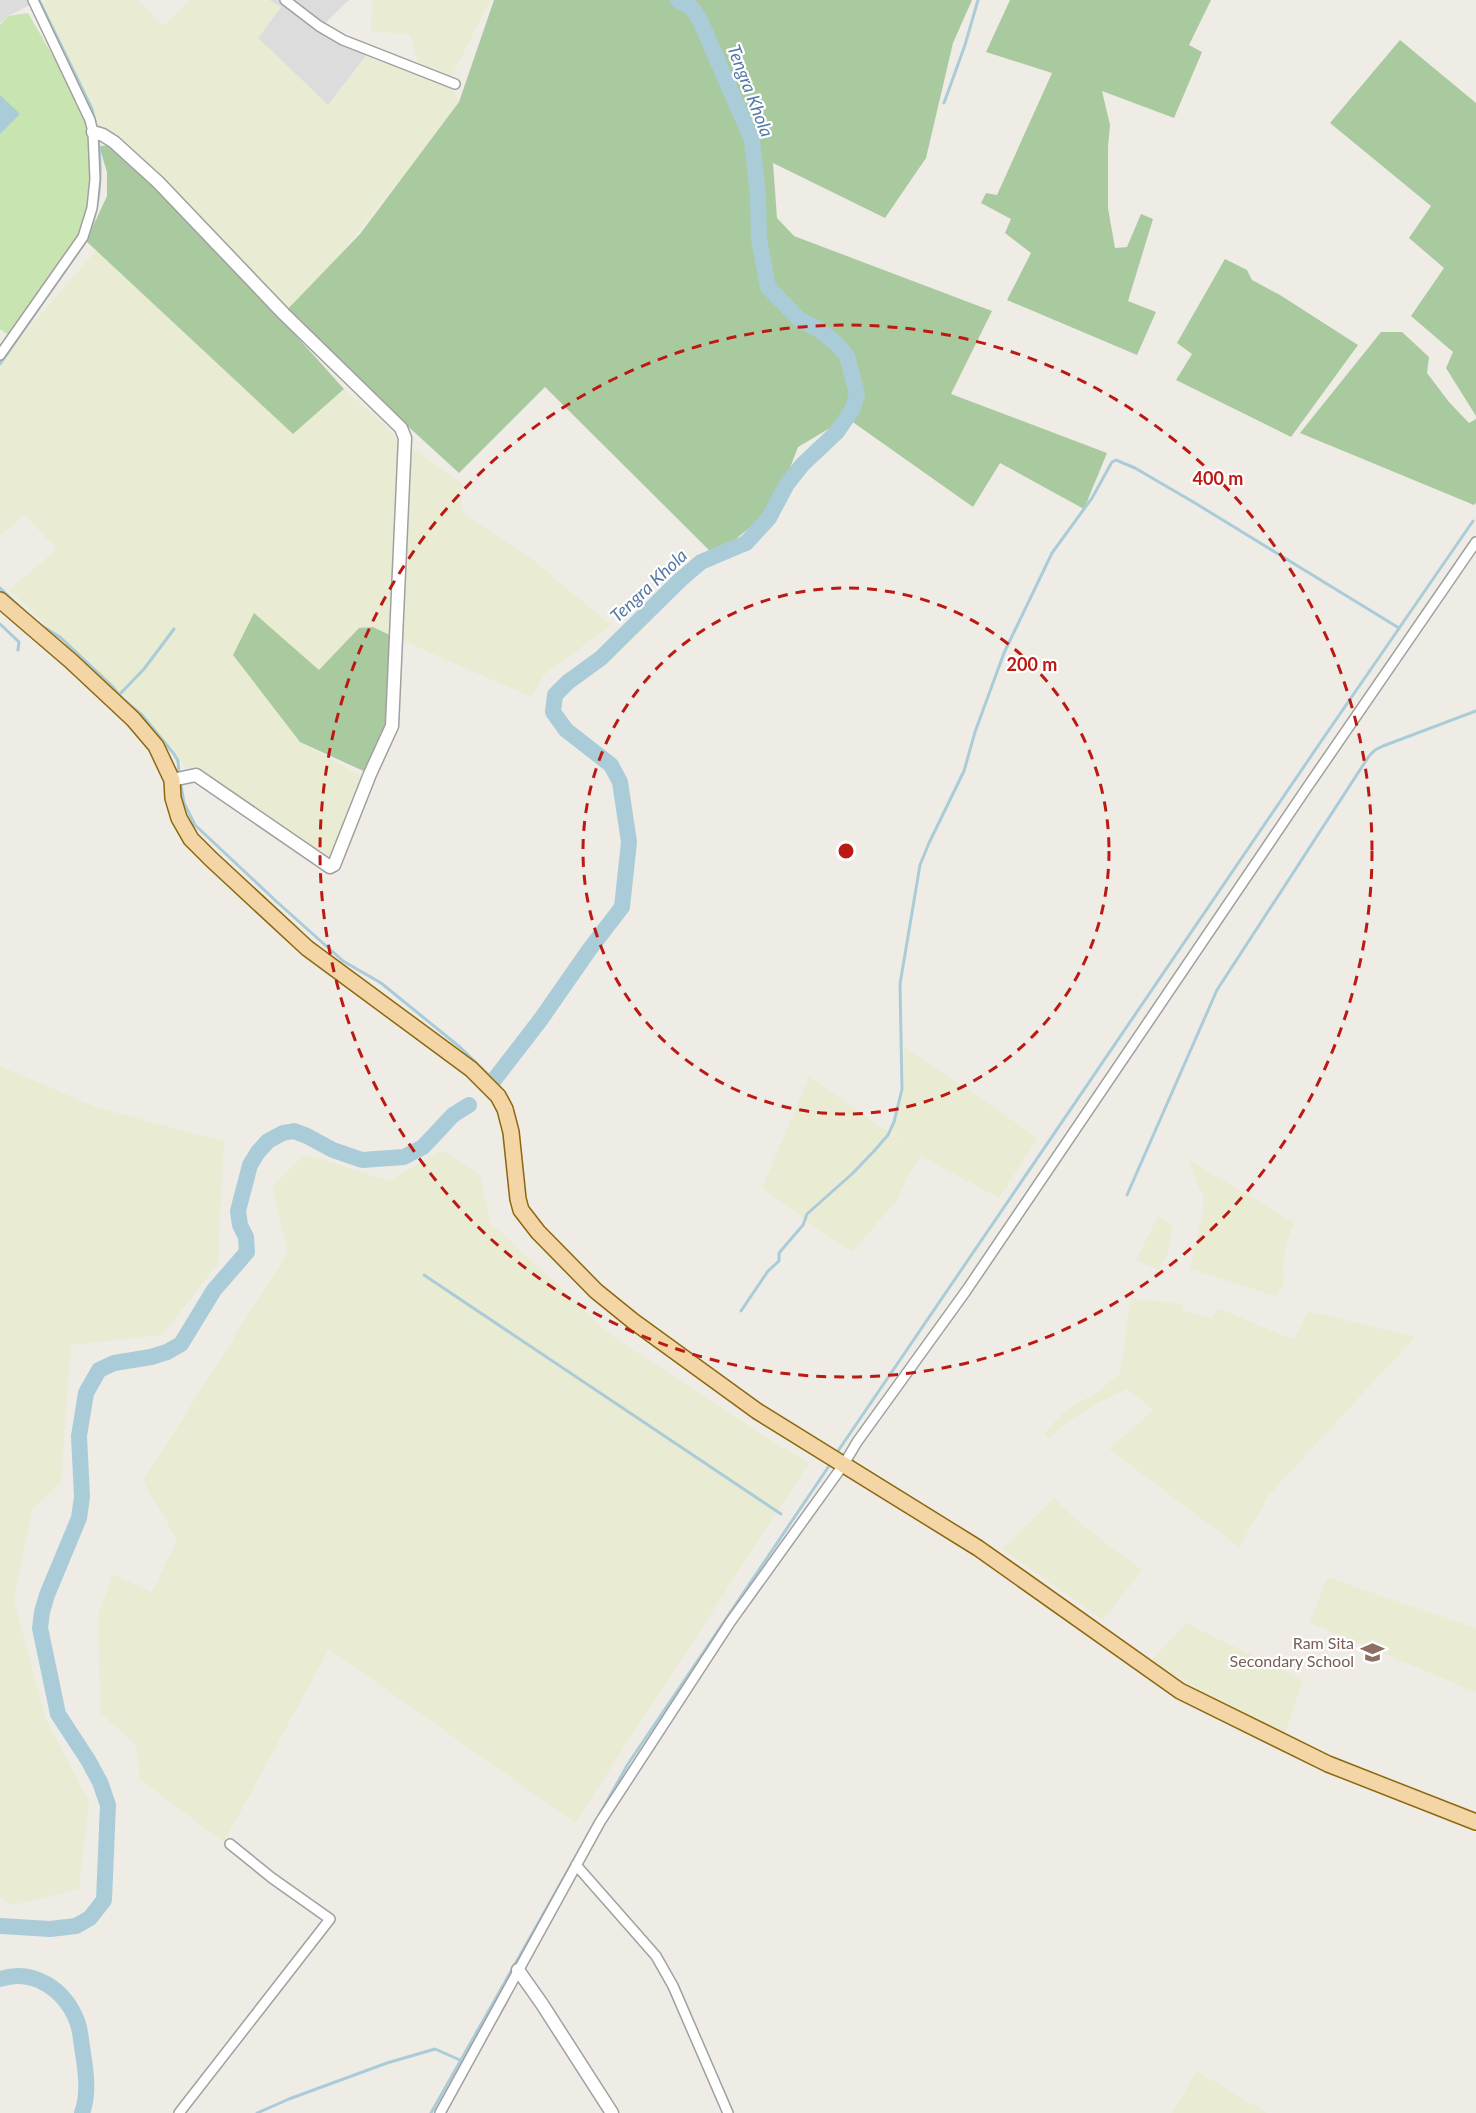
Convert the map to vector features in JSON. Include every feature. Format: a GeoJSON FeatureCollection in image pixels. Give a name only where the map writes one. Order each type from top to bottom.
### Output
{"type":"FeatureCollection","features":[{"type":"Feature","properties":{"kind":"main road"},"geometry":{"type":"LineString","coordinates":[[0,600],[71,661],[133,719],[156,746],[172,780],[173,798],[179,818],[192,839],[212,860],[306,948],[471,1069],[498,1096],[505,1109],[511,1132],[521,1210],[546,1241],[596,1291],[633,1321],[757,1411],[978,1548],[1180,1691],[1328,1764],[1476,1822]]}},
{"type":"Feature","properties":{"kind":"street"},"geometry":{"type":"LineString","coordinates":[[0,355],[83,237],[92,208],[95,179],[93,132],[90,120],[33,0]]}},
{"type":"Feature","properties":{"kind":"street"},"geometry":{"type":"LineString","coordinates":[[285,0],[319,26],[343,40],[455,84]]}},
{"type":"Feature","properties":{"kind":"street"},"geometry":{"type":"LineString","coordinates":[[93,132],[114,141],[158,182],[284,314],[401,428],[405,438],[392,726],[370,774],[334,865],[330,867],[196,775],[172,780]]}},
{"type":"Feature","properties":{"kind":"street"},"geometry":{"type":"LineString","coordinates":[[440,2113],[600,1822],[731,1621],[844,1464],[856,1442],[966,1292],[1476,542]]}},
{"type":"Feature","properties":{"kind":"street"},"geometry":{"type":"LineString","coordinates":[[179,2113],[330,1919],[272,1878],[230,1844]]}},
{"type":"Feature","properties":{"kind":"street"},"geometry":{"type":"LineString","coordinates":[[576,1865],[656,1956],[673,1986],[728,2113]]}},
{"type":"Feature","properties":{"kind":"street"},"geometry":{"type":"LineString","coordinates":[[518,1970],[612,2113]]}},
{"type":"Feature","properties":{"kind":"shaded area"},"geometry":{"type":"Polygon","coordinates":[[[0,0],[40,0],[8,16],[0,23],[0,0]]]}},
{"type":"Feature","properties":{"kind":"shaded area"},"geometry":{"type":"Polygon","coordinates":[[[269,0],[349,0],[324,24],[366,56],[328,105],[258,38],[281,7],[269,0]]]}},
{"type":"Feature","properties":{"kind":"green space"},"geometry":{"type":"Polygon","coordinates":[[[47,0],[138,0],[163,26],[190,0],[269,0],[281,7],[258,38],[328,105],[366,56],[453,87],[459,102],[337,258],[284,313],[98,132],[41,4],[47,0]]]}},
{"type":"Feature","properties":{"kind":"green space"},"geometry":{"type":"Polygon","coordinates":[[[372,0],[491,0],[450,79],[420,68],[410,35],[371,31],[372,0]]]}},
{"type":"Feature","properties":{"kind":"green space"},"geometry":{"type":"Polygon","coordinates":[[[494,0],[972,0],[953,43],[926,158],[885,218],[773,163],[777,218],[794,236],[992,311],[951,394],[1107,453],[1084,509],[1000,463],[973,507],[847,418],[798,447],[775,507],[715,556],[545,387],[459,473],[284,313],[360,234],[459,102],[494,0]]]}},
{"type":"Feature","properties":{"kind":"green space"},"geometry":{"type":"Polygon","coordinates":[[[1010,0],[1211,0],[1189,45],[1202,52],[1174,118],[1102,91],[1110,125],[1108,208],[1115,248],[1127,247],[1141,214],[1153,219],[1128,301],[1156,312],[1137,355],[1007,300],[1031,253],[1005,233],[1011,219],[981,203],[986,193],[997,195],[1052,73],[986,52],[1010,0]]]}},
{"type":"Feature","properties":{"kind":"green space"},"geometry":{"type":"Polygon","coordinates":[[[28,13],[90,120],[92,208],[73,251],[12,338],[0,329],[0,25],[8,16],[28,13]]]}},
{"type":"Feature","properties":{"kind":"green space"},"geometry":{"type":"Polygon","coordinates":[[[1400,40],[1476,103],[1476,416],[1446,368],[1453,352],[1411,316],[1444,268],[1409,238],[1431,206],[1330,123],[1400,40]]]}},
{"type":"Feature","properties":{"kind":"green space"},"geometry":{"type":"Polygon","coordinates":[[[118,145],[221,252],[344,389],[293,434],[86,241],[107,196],[107,172],[99,146],[118,145]]]}},
{"type":"Feature","properties":{"kind":"green space"},"geometry":{"type":"Polygon","coordinates":[[[98,248],[293,434],[344,389],[384,424],[399,441],[397,627],[413,448],[462,484],[462,513],[532,559],[611,625],[544,675],[532,697],[396,638],[358,629],[319,671],[254,614],[300,742],[363,777],[329,866],[195,777],[123,699],[9,590],[57,549],[24,515],[0,536],[0,366],[8,352],[98,248]]]}},
{"type":"Feature","properties":{"kind":"green space"},"geometry":{"type":"Polygon","coordinates":[[[1225,259],[1247,270],[1252,280],[1280,295],[1358,345],[1291,437],[1176,380],[1192,354],[1177,343],[1225,259]]]}},
{"type":"Feature","properties":{"kind":"green space"},"geometry":{"type":"Polygon","coordinates":[[[1381,332],[1402,332],[1429,357],[1427,373],[1449,402],[1469,423],[1476,419],[1476,503],[1474,505],[1300,433],[1381,332]]]}},
{"type":"Feature","properties":{"kind":"green space"},"geometry":{"type":"Polygon","coordinates":[[[254,613],[319,670],[359,628],[373,627],[396,638],[392,726],[370,774],[300,742],[233,655],[254,613]]]}},
{"type":"Feature","properties":{"kind":"green space"},"geometry":{"type":"Polygon","coordinates":[[[905,1047],[1038,1138],[999,1198],[921,1156],[893,1205],[853,1251],[839,1244],[762,1188],[809,1077],[909,1146],[890,1131],[901,1097],[902,1061],[905,1047]]]}},
{"type":"Feature","properties":{"kind":"green space"},"geometry":{"type":"Polygon","coordinates":[[[0,1066],[98,1108],[224,1141],[218,1264],[162,1335],[71,1345],[61,1482],[32,1510],[14,1600],[45,1717],[89,1802],[79,1889],[12,1905],[0,1897],[0,1066]]]}},
{"type":"Feature","properties":{"kind":"green space"},"geometry":{"type":"Polygon","coordinates":[[[442,1150],[480,1175],[490,1222],[612,1336],[809,1463],[575,1823],[329,1649],[224,1842],[140,1780],[136,1745],[100,1713],[98,1615],[113,1574],[152,1592],[177,1540],[143,1481],[288,1252],[272,1187],[305,1154],[389,1181],[442,1150]]]}},
{"type":"Feature","properties":{"kind":"green space"},"geometry":{"type":"Polygon","coordinates":[[[1189,1160],[1295,1223],[1287,1239],[1283,1263],[1284,1280],[1276,1296],[1190,1269],[1202,1216],[1204,1196],[1189,1160]]]}},
{"type":"Feature","properties":{"kind":"green space"},"geometry":{"type":"Polygon","coordinates":[[[1158,1216],[1173,1225],[1167,1256],[1159,1270],[1136,1261],[1158,1216]]]}},
{"type":"Feature","properties":{"kind":"green space"},"geometry":{"type":"Polygon","coordinates":[[[1131,1298],[1183,1304],[1182,1310],[1212,1319],[1218,1308],[1294,1340],[1308,1311],[1415,1337],[1270,1494],[1239,1547],[1109,1449],[1154,1410],[1127,1389],[1067,1422],[1048,1439],[1044,1434],[1064,1411],[1099,1391],[1120,1373],[1131,1298]]]}},
{"type":"Feature","properties":{"kind":"green space"},"geometry":{"type":"Polygon","coordinates":[[[1054,1498],[1082,1525],[1142,1570],[1103,1620],[1002,1549],[1054,1498]]]}},
{"type":"Feature","properties":{"kind":"green space"},"geometry":{"type":"Polygon","coordinates":[[[1327,1577],[1476,1628],[1476,1692],[1310,1623],[1327,1577]]]}},
{"type":"Feature","properties":{"kind":"green space"},"geometry":{"type":"Polygon","coordinates":[[[1186,1623],[1303,1680],[1285,1733],[1216,1700],[1151,1661],[1186,1623]]]}},
{"type":"Feature","properties":{"kind":"green space"},"geometry":{"type":"Polygon","coordinates":[[[1197,2071],[1267,2113],[1172,2113],[1197,2071]]]}},
{"type":"Feature","properties":{"kind":"water"},"geometry":{"type":"Polygon","coordinates":[[[0,95],[20,114],[0,134],[0,95]]]}},
{"type":"Feature","properties":{"kind":"waterway"},"geometry":{"type":"LineString","coordinates":[[39,0],[92,109],[95,121]]}},
{"type":"Feature","properties":{"kind":"waterway","name":"Tengra Khola"},"geometry":{"type":"LineString","coordinates":[[494,1080],[622,907],[629,842],[620,782],[611,765],[566,730],[553,712],[555,695],[568,682],[601,658],[701,562],[746,543],[769,518],[787,484],[802,465],[837,432],[852,410],[857,394],[847,356],[837,344],[818,329],[800,320],[768,287],[759,239],[758,196],[752,140],[699,18],[692,8],[678,0]]}},
{"type":"Feature","properties":{"kind":"waterway"},"geometry":{"type":"LineString","coordinates":[[944,103],[978,0]]}},
{"type":"Feature","properties":{"kind":"waterway"},"geometry":{"type":"LineString","coordinates":[[0,364],[86,241],[91,229],[99,191],[98,139]]}},
{"type":"Feature","properties":{"kind":"waterway"},"geometry":{"type":"LineString","coordinates":[[741,1311],[768,1271],[779,1261],[779,1253],[803,1225],[807,1214],[875,1150],[888,1135],[894,1122],[902,1089],[900,984],[920,865],[964,771],[975,732],[1004,653],[1052,553],[1092,498],[1112,462],[1116,460],[1135,468],[1399,628]]}},
{"type":"Feature","properties":{"kind":"waterway"},"geometry":{"type":"LineString","coordinates":[[838,1451],[1473,521]]}},
{"type":"Feature","properties":{"kind":"waterway"},"geometry":{"type":"LineString","coordinates":[[0,588],[23,610]]}},
{"type":"Feature","properties":{"kind":"waterway"},"geometry":{"type":"LineString","coordinates":[[0,624],[19,642],[18,650]]}},
{"type":"Feature","properties":{"kind":"waterway"},"geometry":{"type":"LineString","coordinates":[[39,624],[60,637],[142,715],[174,754],[178,761],[179,773]]}},
{"type":"Feature","properties":{"kind":"waterway"},"geometry":{"type":"LineString","coordinates":[[120,694],[144,669],[174,629]]}},
{"type":"Feature","properties":{"kind":"waterway"},"geometry":{"type":"LineString","coordinates":[[1127,1195],[1217,990],[1369,756],[1383,746],[1476,711]]}},
{"type":"Feature","properties":{"kind":"waterway"},"geometry":{"type":"LineString","coordinates":[[181,786],[184,803],[195,825],[343,961],[381,983],[461,1048],[494,1080]]}},
{"type":"Feature","properties":{"kind":"waterway"},"geometry":{"type":"LineString","coordinates":[[0,1926],[50,1929],[76,1926],[90,1918],[104,1900],[108,1805],[100,1782],[88,1760],[58,1714],[40,1628],[47,1595],[79,1518],[82,1497],[79,1436],[86,1393],[99,1370],[114,1363],[167,1352],[181,1344],[214,1290],[247,1252],[246,1237],[240,1225],[238,1211],[250,1165],[268,1141],[283,1133],[294,1131],[333,1150],[362,1160],[404,1157],[423,1147],[453,1115],[469,1105]]}},
{"type":"Feature","properties":{"kind":"waterway"},"geometry":{"type":"LineString","coordinates":[[424,1275],[781,1514]]}},
{"type":"Feature","properties":{"kind":"waterway"},"geometry":{"type":"LineString","coordinates":[[431,2113],[628,1764],[831,1463]]}},
{"type":"Feature","properties":{"kind":"waterway"},"geometry":{"type":"LineString","coordinates":[[0,1979],[13,1976],[36,1979],[56,1991],[72,2010],[79,2029],[85,2068],[86,2091],[82,2113]]}},
{"type":"Feature","properties":{"kind":"waterway"},"geometry":{"type":"LineString","coordinates":[[257,2113],[387,2063],[435,2049],[460,2060]]}},
{"type":"Feature","properties":{"kind":"place","name":"Ram Sita Secondary School"},"geometry":{"type":"Point","coordinates":[1372,1652]}}]}
